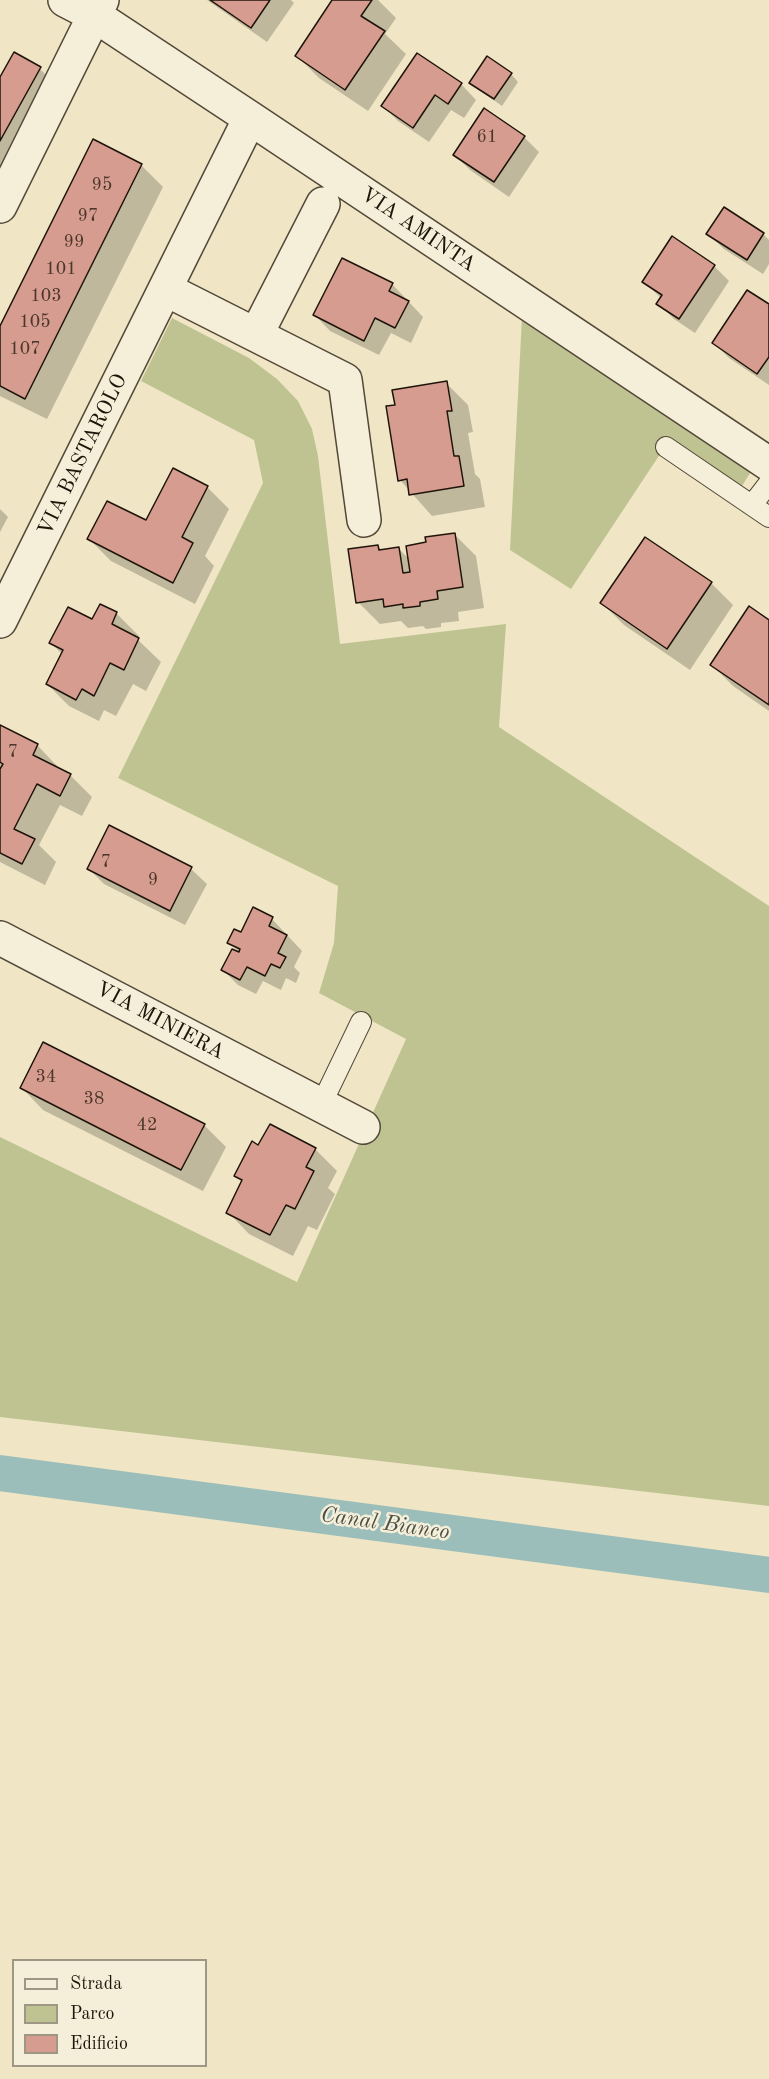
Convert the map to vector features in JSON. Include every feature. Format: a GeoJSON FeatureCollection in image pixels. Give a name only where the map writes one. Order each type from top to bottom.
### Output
{"type":"FeatureCollection","features":[{"type":"Feature","properties":{"kind":"street","name":"VIA AMINTA"},"geometry":{"type":"LineString","coordinates":[[65,0],[98,8],[250,118],[769,464]]}},
{"type":"Feature","properties":{"kind":"street"},"geometry":{"type":"LineString","coordinates":[[0,206],[98,8]]}},
{"type":"Feature","properties":{"kind":"street","name":"VIA BASTAROLO"},"geometry":{"type":"LineString","coordinates":[[0,621],[250,118]]}},
{"type":"Feature","properties":{"kind":"street"},"geometry":{"type":"LineString","coordinates":[[256,335],[323,204]]}},
{"type":"Feature","properties":{"kind":"street"},"geometry":{"type":"LineString","coordinates":[[165,289],[345,380],[364,520]]}},
{"type":"Feature","properties":{"kind":"street","name":"VIA MINIERA"},"geometry":{"type":"LineString","coordinates":[[0,938],[363,1127]]}},
{"type":"Feature","properties":{"kind":"lane"},"geometry":{"type":"LineString","coordinates":[[666,447],[769,517]]}},
{"type":"Feature","properties":{"kind":"lane"},"geometry":{"type":"LineString","coordinates":[[752,505],[769,483]]}},
{"type":"Feature","properties":{"kind":"lane"},"geometry":{"type":"LineString","coordinates":[[321,1105],[361,1022]]}},
{"type":"Feature","properties":{"kind":"green space"},"geometry":{"type":"Polygon","coordinates":[[[522,317],[752,470],[742,486],[670,439],[571,589],[510,550],[522,317]]]}},
{"type":"Feature","properties":{"kind":"green space"},"geometry":{"type":"Polygon","coordinates":[[[172,318],[249,358],[277,379],[298,401],[312,429],[318,456],[340,644],[506,624],[499,727],[769,906],[769,1506],[0,1417],[0,1137],[297,1282],[406,1039],[319,993],[334,943],[338,886],[118,778],[263,483],[254,440],[141,381],[172,318]]]}},
{"type":"Feature","properties":{"kind":"building"},"geometry":{"type":"Polygon","coordinates":[[[210,0],[270,0],[251,28],[210,0]]]}},
{"type":"Feature","properties":{"kind":"building"},"geometry":{"type":"Polygon","coordinates":[[[332,0],[372,0],[361,16],[385,31],[345,90],[295,56],[332,0]]]}},
{"type":"Feature","properties":{"kind":"building"},"geometry":{"type":"Polygon","coordinates":[[[14,52],[41,67],[0,141],[0,77],[14,52]]]}},
{"type":"Feature","properties":{"kind":"building"},"geometry":{"type":"Polygon","coordinates":[[[417,53],[462,83],[448,104],[435,95],[413,128],[381,106],[417,53]]]}},
{"type":"Feature","properties":{"kind":"building"},"geometry":{"type":"Polygon","coordinates":[[[487,56],[512,73],[494,99],[469,83],[487,56]]]}},
{"type":"Feature","properties":{"kind":"building"},"geometry":{"type":"Polygon","coordinates":[[[484,108],[525,136],[494,182],[453,155],[484,108]]]}},
{"type":"Feature","properties":{"kind":"building"},"geometry":{"type":"Polygon","coordinates":[[[93,139],[142,164],[25,399],[0,386],[0,326],[93,139]]]}},
{"type":"Feature","properties":{"kind":"building"},"geometry":{"type":"Polygon","coordinates":[[[724,207],[764,233],[747,260],[706,234],[724,207]]]}},
{"type":"Feature","properties":{"kind":"building"},"geometry":{"type":"Polygon","coordinates":[[[672,236],[715,265],[679,319],[656,304],[662,295],[642,282],[672,236]]]}},
{"type":"Feature","properties":{"kind":"building"},"geometry":{"type":"Polygon","coordinates":[[[342,258],[393,283],[389,291],[409,301],[395,328],[375,318],[364,341],[313,315],[342,258]]]}},
{"type":"Feature","properties":{"kind":"building"},"geometry":{"type":"Polygon","coordinates":[[[747,290],[769,304],[769,357],[757,374],[712,343],[747,290]]]}},
{"type":"Feature","properties":{"kind":"building"},"geometry":{"type":"Polygon","coordinates":[[[447,381],[452,411],[447,411],[454,456],[459,456],[464,486],[409,495],[407,479],[398,481],[386,406],[395,405],[392,390],[447,381]]]}},
{"type":"Feature","properties":{"kind":"building"},"geometry":{"type":"Polygon","coordinates":[[[173,468],[208,486],[182,537],[193,543],[173,583],[87,539],[107,501],[146,520],[173,468]]]}},
{"type":"Feature","properties":{"kind":"building"},"geometry":{"type":"Polygon","coordinates":[[[455,533],[463,587],[437,591],[438,599],[420,602],[420,606],[403,608],[403,604],[384,607],[383,599],[356,603],[348,549],[378,545],[379,550],[399,547],[403,573],[410,572],[406,546],[426,542],[425,537],[455,533]]]}},
{"type":"Feature","properties":{"kind":"building"},"geometry":{"type":"Polygon","coordinates":[[[645,537],[712,582],[667,649],[600,603],[645,537]]]}},
{"type":"Feature","properties":{"kind":"building"},"geometry":{"type":"Polygon","coordinates":[[[100,604],[117,612],[112,624],[139,638],[124,670],[110,663],[94,696],[82,689],[76,700],[46,684],[63,650],[49,643],[68,607],[92,619],[100,604]]]}},
{"type":"Feature","properties":{"kind":"building"},"geometry":{"type":"Polygon","coordinates":[[[749,606],[769,620],[769,705],[710,665],[749,606]]]}},
{"type":"Feature","properties":{"kind":"building"},"geometry":{"type":"Polygon","coordinates":[[[0,725],[38,744],[33,755],[71,774],[60,796],[37,784],[14,829],[35,839],[22,864],[0,853],[0,769],[3,764],[0,762],[0,725]]]}},
{"type":"Feature","properties":{"kind":"building"},"geometry":{"type":"Polygon","coordinates":[[[109,825],[192,867],[170,911],[87,869],[109,825]]]}},
{"type":"Feature","properties":{"kind":"building"},"geometry":{"type":"Polygon","coordinates":[[[253,907],[273,917],[269,926],[287,935],[278,953],[286,957],[280,968],[271,964],[265,976],[247,967],[240,980],[221,970],[232,949],[239,952],[240,949],[227,943],[234,929],[241,932],[253,907]]]}},
{"type":"Feature","properties":{"kind":"building"},"geometry":{"type":"Polygon","coordinates":[[[43,1042],[205,1124],[181,1170],[20,1088],[43,1042]]]}},
{"type":"Feature","properties":{"kind":"building"},"geometry":{"type":"Polygon","coordinates":[[[270,1124],[316,1148],[306,1167],[314,1171],[295,1209],[286,1205],[270,1235],[226,1213],[242,1180],[234,1176],[252,1141],[258,1145],[270,1124]]]}},
{"type":"Feature","properties":{"kind":"waterway","name":"Canal Bianco"},"geometry":{"type":"LineString","coordinates":[[0,1473],[769,1575]]}}]}
